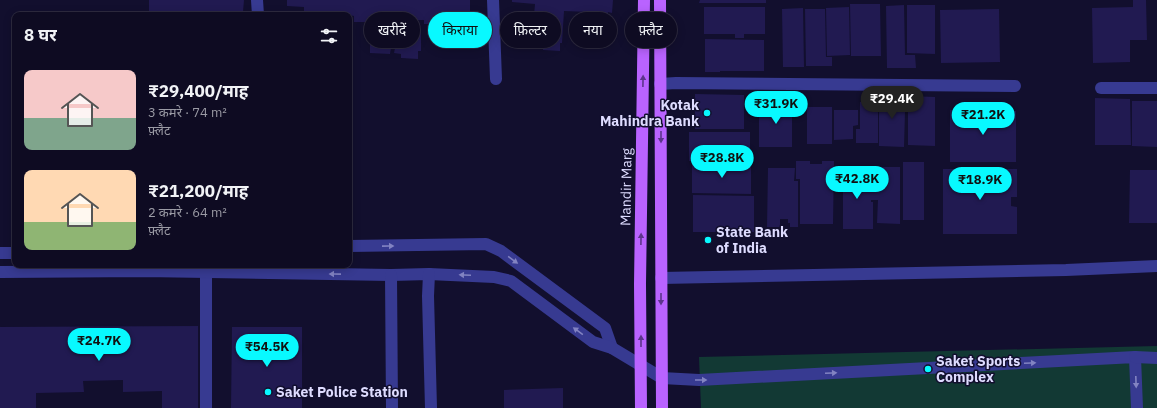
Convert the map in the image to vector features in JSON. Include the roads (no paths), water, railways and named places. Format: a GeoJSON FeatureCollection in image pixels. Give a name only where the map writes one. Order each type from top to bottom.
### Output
{"type":"FeatureCollection","features":[{"type":"Feature","properties":{"kind":"main road","name":"Mandir Marg"},"geometry":{"type":"LineString","coordinates":[[641,408],[640,278],[644,0]]}},
{"type":"Feature","properties":{"kind":"main road"},"geometry":{"type":"LineString","coordinates":[[660,0],[662,408]]}},
{"type":"Feature","properties":{"kind":"street"},"geometry":{"type":"LineString","coordinates":[[257,0],[258,12]]}},
{"type":"Feature","properties":{"kind":"street"},"geometry":{"type":"LineString","coordinates":[[493,0],[496,79]]}},
{"type":"Feature","properties":{"kind":"street"},"geometry":{"type":"LineString","coordinates":[[660,84],[1015,86]]}},
{"type":"Feature","properties":{"kind":"street"},"geometry":{"type":"LineString","coordinates":[[1101,88],[1157,88]]}},
{"type":"Feature","properties":{"kind":"street"},"geometry":{"type":"LineString","coordinates":[[352,246],[486,244],[501,251],[605,328],[612,348]]}},
{"type":"Feature","properties":{"kind":"street"},"geometry":{"type":"LineString","coordinates":[[0,253],[12,253]]}},
{"type":"Feature","properties":{"kind":"street"},"geometry":{"type":"LineString","coordinates":[[661,278],[1059,270],[1157,266]]}},
{"type":"Feature","properties":{"kind":"street"},"geometry":{"type":"LineString","coordinates":[[206,268],[206,408]]}},
{"type":"Feature","properties":{"kind":"street"},"geometry":{"type":"LineString","coordinates":[[0,272],[146,271],[206,268],[391,275],[429,274],[494,276],[510,281],[593,342],[612,348],[662,378],[699,380],[1157,358]]}},
{"type":"Feature","properties":{"kind":"street"},"geometry":{"type":"LineString","coordinates":[[429,274],[430,408]]}},
{"type":"Feature","properties":{"kind":"street"},"geometry":{"type":"LineString","coordinates":[[391,275],[392,408]]}},
{"type":"Feature","properties":{"kind":"street"},"geometry":{"type":"LineString","coordinates":[[1135,358],[1137,408]]}},
{"type":"Feature","properties":{"kind":"place","name":"Kotak Mahindra Bank"},"geometry":{"type":"Point","coordinates":[707,113]}},
{"type":"Feature","properties":{"kind":"place","name":"State Bank of India"},"geometry":{"type":"Point","coordinates":[708,240]}},
{"type":"Feature","properties":{"kind":"place","name":"Saket Sports Complex"},"geometry":{"type":"Point","coordinates":[928,369]}},
{"type":"Feature","properties":{"kind":"place","name":"Saket Police Station"},"geometry":{"type":"Point","coordinates":[268,392]}}]}
